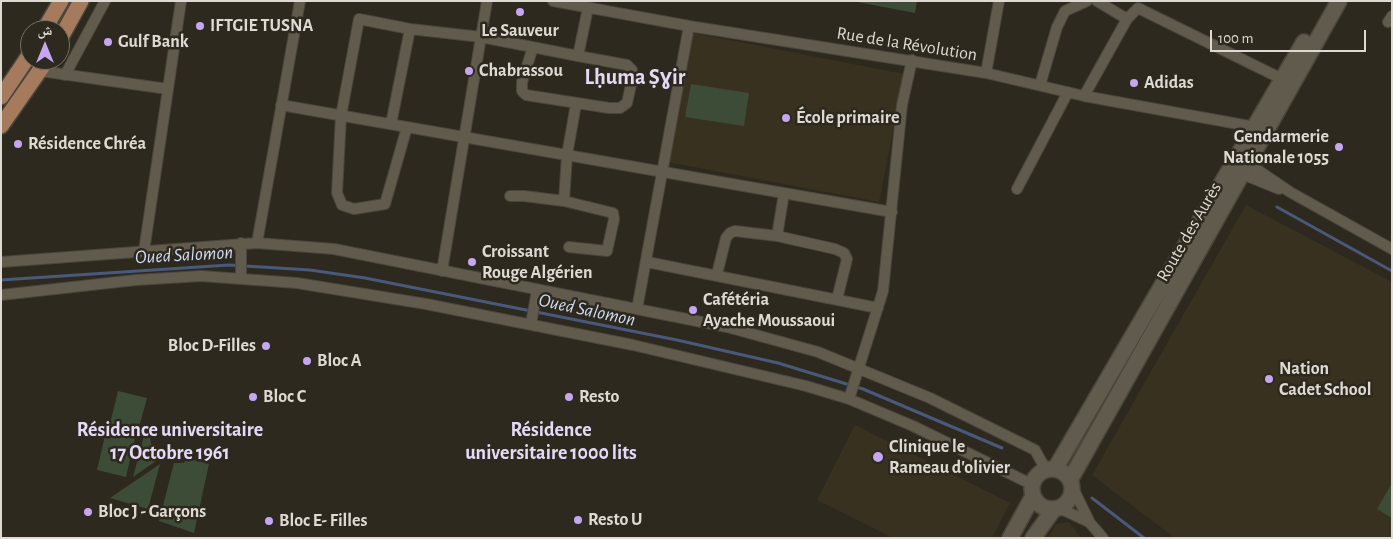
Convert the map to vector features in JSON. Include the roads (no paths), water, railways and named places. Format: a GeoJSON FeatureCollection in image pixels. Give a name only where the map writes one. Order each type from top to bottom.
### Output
{"type":"FeatureCollection","features":[{"type":"Feature","properties":{"kind":"main road"},"geometry":{"type":"LineString","coordinates":[[50,20],[61,1]]}},
{"type":"Feature","properties":{"kind":"main road"},"geometry":{"type":"LineString","coordinates":[[70,20],[80,1]]}},
{"type":"Feature","properties":{"kind":"main road"},"geometry":{"type":"LineString","coordinates":[[1,98],[20,69]]}},
{"type":"Feature","properties":{"kind":"main road"},"geometry":{"type":"LineString","coordinates":[[1,126],[40,70]]}},
{"type":"Feature","properties":{"kind":"street"},"geometry":{"type":"LineString","coordinates":[[64,75],[105,1]]}},
{"type":"Feature","properties":{"kind":"street"},"geometry":{"type":"LineString","coordinates":[[144,251],[181,1]]}},
{"type":"Feature","properties":{"kind":"street"},"geometry":{"type":"LineString","coordinates":[[257,243],[300,1]]}},
{"type":"Feature","properties":{"kind":"street"},"geometry":{"type":"LineString","coordinates":[[442,271],[487,1]]}},
{"type":"Feature","properties":{"kind":"street","name":"Rue de la Révolution"},"geometry":{"type":"LineString","coordinates":[[553,1],[588,8],[600,5],[689,26],[986,73],[1084,96],[1254,127]]}},
{"type":"Feature","properties":{"kind":"street"},"geometry":{"type":"LineString","coordinates":[[986,73],[999,1]]}},
{"type":"Feature","properties":{"kind":"street"},"geometry":{"type":"LineString","coordinates":[[1040,85],[1057,27],[1065,10],[1087,1]]}},
{"type":"Feature","properties":{"kind":"street"},"geometry":{"type":"LineString","coordinates":[[1097,1],[1127,19]]}},
{"type":"Feature","properties":{"kind":"street","name":"Route des Aurès"},"geometry":{"type":"LineString","coordinates":[[1071,483],[1240,166],[1254,127],[1327,1]]}},
{"type":"Feature","properties":{"kind":"street","name":"Route des Aurès"},"geometry":{"type":"LineString","coordinates":[[1050,470],[1240,166],[1339,1]]}},
{"type":"Feature","properties":{"kind":"street"},"geometry":{"type":"LineString","coordinates":[[578,56],[588,8]]}},
{"type":"Feature","properties":{"kind":"street"},"geometry":{"type":"LineString","coordinates":[[1084,96],[1127,19],[1138,8],[1282,79]]}},
{"type":"Feature","properties":{"kind":"street"},"geometry":{"type":"LineString","coordinates":[[407,127],[386,204],[354,209],[342,205],[337,193],[341,116],[358,19],[410,29],[481,37],[627,65],[632,70],[633,76],[627,103],[620,108],[532,97],[522,91],[522,82],[532,47]]}},
{"type":"Feature","properties":{"kind":"street"},"geometry":{"type":"LineString","coordinates":[[637,309],[689,26]]}},
{"type":"Feature","properties":{"kind":"street"},"geometry":{"type":"LineString","coordinates":[[391,124],[410,29]]}},
{"type":"Feature","properties":{"kind":"street"},"geometry":{"type":"LineString","coordinates":[[849,399],[883,292],[902,105],[912,60]]}},
{"type":"Feature","properties":{"kind":"street"},"geometry":{"type":"LineString","coordinates":[[54,70],[64,75],[168,89]]}},
{"type":"Feature","properties":{"kind":"street"},"geometry":{"type":"LineString","coordinates":[[1017,189],[1068,92]]}},
{"type":"Feature","properties":{"kind":"street"},"geometry":{"type":"LineString","coordinates":[[564,201],[567,155],[576,104]]}},
{"type":"Feature","properties":{"kind":"street"},"geometry":{"type":"LineString","coordinates":[[281,105],[892,212]]}},
{"type":"Feature","properties":{"kind":"street"},"geometry":{"type":"LineString","coordinates":[[1240,166],[1392,249]]}},
{"type":"Feature","properties":{"kind":"street"},"geometry":{"type":"LineString","coordinates":[[777,236],[784,193]]}},
{"type":"Feature","properties":{"kind":"street"},"geometry":{"type":"LineString","coordinates":[[510,196],[564,201],[613,212],[614,219],[607,251],[569,247]]}},
{"type":"Feature","properties":{"kind":"street"},"geometry":{"type":"LineString","coordinates":[[717,274],[726,238],[730,233],[735,231],[777,236],[835,249],[844,253],[846,259],[838,299]]}},
{"type":"Feature","properties":{"kind":"street"},"geometry":{"type":"LineString","coordinates":[[1,262],[144,251],[241,248],[257,243],[334,250],[442,271],[536,293],[637,309],[727,327],[818,352],[860,368],[973,418],[1035,450],[1050,470]]}},
{"type":"Feature","properties":{"kind":"street"},"geometry":{"type":"LineString","coordinates":[[241,248],[241,276]]}},
{"type":"Feature","properties":{"kind":"street"},"geometry":{"type":"LineString","coordinates":[[646,262],[717,274],[878,308]]}},
{"type":"Feature","properties":{"kind":"street"},"geometry":{"type":"LineString","coordinates":[[1,295],[136,280],[201,276],[241,276],[296,283],[531,321],[806,386],[849,399],[913,426],[1033,491],[1042,506],[1056,508],[1090,523]]}},
{"type":"Feature","properties":{"kind":"street"},"geometry":{"type":"LineString","coordinates":[[531,321],[536,293]]}},
{"type":"Feature","properties":{"kind":"street"},"geometry":{"type":"LineString","coordinates":[[1010,538],[1033,491],[1037,476],[1050,470],[1061,471],[1071,483],[1090,523],[1103,538]]}},
{"type":"Feature","properties":{"kind":"street"},"geometry":{"type":"LineString","coordinates":[[1033,538],[1056,508],[1068,502],[1071,483]]}},
{"type":"Feature","properties":{"kind":"waterway","name":"Oued Salomon"},"geometry":{"type":"LineString","coordinates":[[1277,207],[1392,271]]}},
{"type":"Feature","properties":{"kind":"waterway","name":"Oued Salomon"},"geometry":{"type":"LineString","coordinates":[[1,280],[229,265],[310,270],[365,278],[677,340],[778,363],[863,389],[1002,448]]}},
{"type":"Feature","properties":{"kind":"waterway","name":"Oued Salomon"},"geometry":{"type":"LineString","coordinates":[[1092,498],[1144,538]]}},
{"type":"Feature","properties":{"kind":"place","name":"Le Sauveur"},"geometry":{"type":"Point","coordinates":[520,12]}},
{"type":"Feature","properties":{"kind":"place","name":"IFTGIE TUSNA"},"geometry":{"type":"Point","coordinates":[200,26]}},
{"type":"Feature","properties":{"kind":"place","name":"Gulf Bank"},"geometry":{"type":"Point","coordinates":[108,42]}},
{"type":"Feature","properties":{"kind":"place","name":"Chabrassou"},"geometry":{"type":"Point","coordinates":[469,71]}},
{"type":"Feature","properties":{"kind":"place","name":"Adidas"},"geometry":{"type":"Point","coordinates":[1134,83]}},
{"type":"Feature","properties":{"kind":"place","name":"École primaire"},"geometry":{"type":"Point","coordinates":[786,118]}},
{"type":"Feature","properties":{"kind":"place","name":"Résidence Chréa"},"geometry":{"type":"Point","coordinates":[18,144]}},
{"type":"Feature","properties":{"kind":"place","name":"Gendarmerie Nationale 1055"},"geometry":{"type":"Point","coordinates":[1339,147]}},
{"type":"Feature","properties":{"kind":"place","name":"Croissant Rouge Algérien"},"geometry":{"type":"Point","coordinates":[472,262]}},
{"type":"Feature","properties":{"kind":"place","name":"Cafétéria Ayache Moussaoui"},"geometry":{"type":"Point","coordinates":[693,310]}},
{"type":"Feature","properties":{"kind":"place","name":"Bloc D-Filles"},"geometry":{"type":"Point","coordinates":[266,346]}},
{"type":"Feature","properties":{"kind":"place","name":"Bloc A"},"geometry":{"type":"Point","coordinates":[307,361]}},
{"type":"Feature","properties":{"kind":"place","name":"Nation Cadet School"},"geometry":{"type":"Point","coordinates":[1269,379]}},
{"type":"Feature","properties":{"kind":"place","name":"Bloc C"},"geometry":{"type":"Point","coordinates":[253,397]}},
{"type":"Feature","properties":{"kind":"place","name":"Resto"},"geometry":{"type":"Point","coordinates":[569,397]}},
{"type":"Feature","properties":{"kind":"place","name":"Clinique le Rameau d'olivier"},"geometry":{"type":"Point","coordinates":[878,457]}},
{"type":"Feature","properties":{"kind":"place","name":"Bloc J - Garçons"},"geometry":{"type":"Point","coordinates":[88,512]}},
{"type":"Feature","properties":{"kind":"place","name":"Resto U"},"geometry":{"type":"Point","coordinates":[578,520]}},
{"type":"Feature","properties":{"kind":"place","name":"Bloc E- Filles"},"geometry":{"type":"Point","coordinates":[269,521]}},
{"type":"Feature","properties":{"kind":"district","name":"Lḥuma Ṣɣir"},"geometry":{"type":"Point","coordinates":[635,77]}},
{"type":"Feature","properties":{"kind":"district","name":"Résidence universitaire 17 Octobre 1961"},"geometry":{"type":"Point","coordinates":[170,442]}},
{"type":"Feature","properties":{"kind":"district","name":"Résidence universitaire 1000 lits"},"geometry":{"type":"Point","coordinates":[551,442]}}]}
